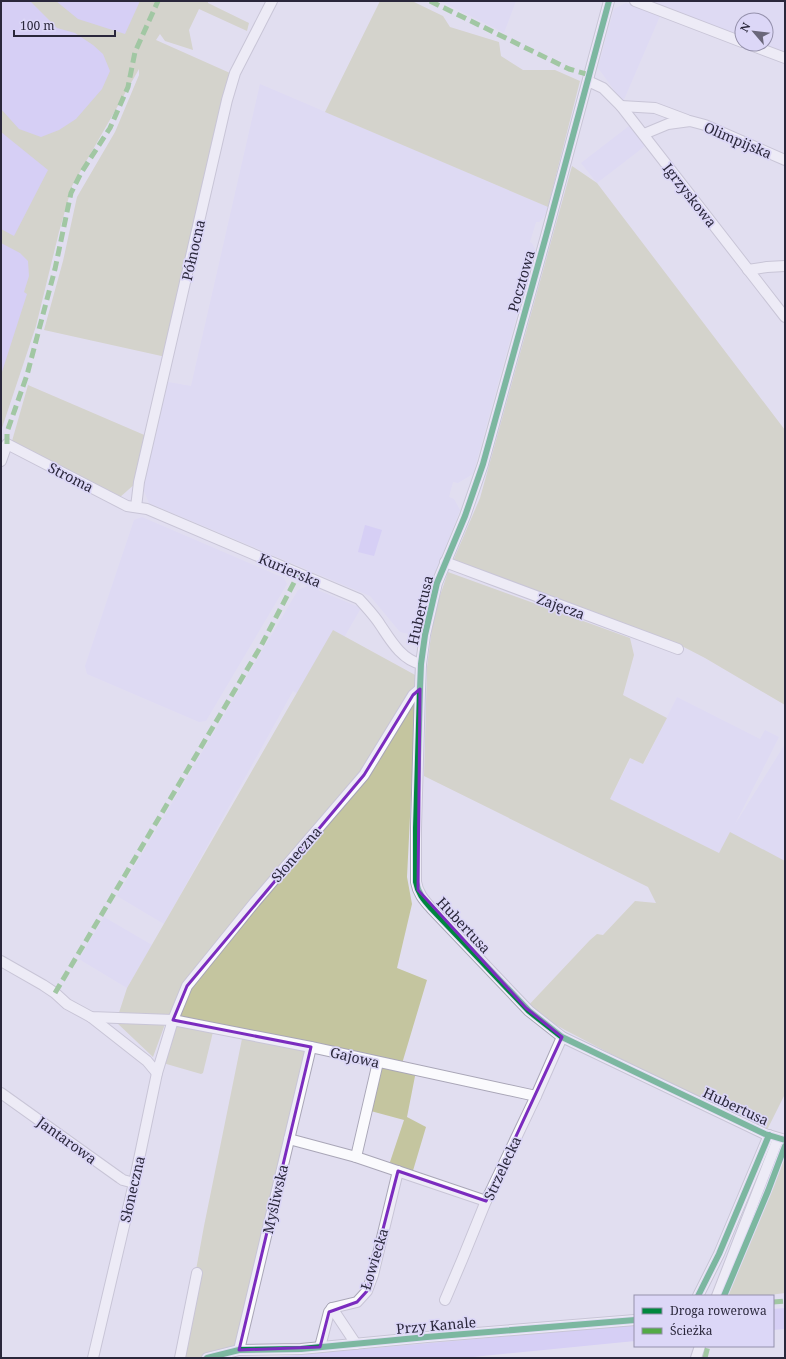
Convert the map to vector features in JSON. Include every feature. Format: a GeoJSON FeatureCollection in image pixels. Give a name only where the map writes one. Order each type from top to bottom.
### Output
{"type":"FeatureCollection","features":[{"type":"Feature","properties":{"kind":"street","name":"Północna"},"geometry":{"type":"LineString","coordinates":[[136,507],[140,475],[227,100],[235,73],[272,1]]}},
{"type":"Feature","properties":{"kind":"street","name":"Pocztowa"},"geometry":{"type":"LineString","coordinates":[[445,562],[465,516],[483,464],[609,1]]}},
{"type":"Feature","properties":{"kind":"street"},"geometry":{"type":"LineString","coordinates":[[635,1],[734,39]]}},
{"type":"Feature","properties":{"kind":"street"},"geometry":{"type":"LineString","coordinates":[[769,52],[785,58]]}},
{"type":"Feature","properties":{"kind":"street","name":"Igrzyskowa"},"geometry":{"type":"LineString","coordinates":[[588,81],[604,88],[621,106],[785,317]]}},
{"type":"Feature","properties":{"kind":"street","name":"Olimpijska"},"geometry":{"type":"LineString","coordinates":[[621,106],[655,108],[705,125],[785,160]]}},
{"type":"Feature","properties":{"kind":"street","name":"Olimpijska"},"geometry":{"type":"LineString","coordinates":[[644,134],[668,124],[690,121]]}},
{"type":"Feature","properties":{"kind":"street"},"geometry":{"type":"LineString","coordinates":[[748,270],[785,266]]}},
{"type":"Feature","properties":{"kind":"street","name":"Stroma"},"geometry":{"type":"LineString","coordinates":[[1,460],[7,444],[127,506],[136,507]]}},
{"type":"Feature","properties":{"kind":"street","name":"Kurierska"},"geometry":{"type":"LineString","coordinates":[[136,507],[147,509],[359,599],[401,652],[415,662],[421,664]]}},
{"type":"Feature","properties":{"kind":"street","name":"Zajęcza"},"geometry":{"type":"LineString","coordinates":[[445,562],[678,649]]}},
{"type":"Feature","properties":{"kind":"street","name":"Hubertusa"},"geometry":{"type":"LineString","coordinates":[[445,562],[437,583],[430,612],[421,664],[416,861],[416,882],[421,896],[529,1011],[562,1037],[777,1138]]}},
{"type":"Feature","properties":{"kind":"street","name":"Słoneczna"},"geometry":{"type":"LineString","coordinates":[[93,1358],[134,1183],[157,1073],[173,1020],[188,986],[255,902],[364,775],[412,694],[420,689]]}},
{"type":"Feature","properties":{"kind":"street"},"geometry":{"type":"LineString","coordinates":[[3,966],[54,993],[67,1004],[91,1017],[147,1061],[157,1073]]}},
{"type":"Feature","properties":{"kind":"street"},"geometry":{"type":"LineString","coordinates":[[91,1017],[173,1020]]}},
{"type":"Feature","properties":{"kind":"street","name":"Gajowa"},"geometry":{"type":"LineString","coordinates":[[173,1020],[311,1047],[536,1096]]}},
{"type":"Feature","properties":{"kind":"street","name":"Strzelecka"},"geometry":{"type":"LineString","coordinates":[[445,1300],[486,1201],[536,1096],[562,1037]]}},
{"type":"Feature","properties":{"kind":"street","name":"Myśliwska"},"geometry":{"type":"LineString","coordinates":[[239,1350],[311,1047]]}},
{"type":"Feature","properties":{"kind":"street"},"geometry":{"type":"LineString","coordinates":[[356,1157],[378,1062]]}},
{"type":"Feature","properties":{"kind":"street","name":"Jantarowa"},"geometry":{"type":"LineString","coordinates":[[1,1093],[120,1178],[134,1183]]}},
{"type":"Feature","properties":{"kind":"street"},"geometry":{"type":"LineString","coordinates":[[698,1295],[777,1138]]}},
{"type":"Feature","properties":{"kind":"street"},"geometry":{"type":"LineString","coordinates":[[717,1295],[777,1138]]}},
{"type":"Feature","properties":{"kind":"street"},"geometry":{"type":"LineString","coordinates":[[289,1139],[356,1157],[486,1201]]}},
{"type":"Feature","properties":{"kind":"street","name":"Łowiecka"},"geometry":{"type":"LineString","coordinates":[[332,1308],[357,1302],[367,1291],[373,1275],[398,1171]]}},
{"type":"Feature","properties":{"kind":"street"},"geometry":{"type":"LineString","coordinates":[[180,1358],[197,1273]]}},
{"type":"Feature","properties":{"kind":"street"},"geometry":{"type":"LineString","coordinates":[[320,1347],[329,1312],[332,1308],[356,1344]]}},
{"type":"Feature","properties":{"kind":"street","name":"Przy Kanale"},"geometry":{"type":"LineString","coordinates":[[207,1358],[239,1350],[301,1349],[634,1320]]}},
{"type":"Feature","properties":{"kind":"street"},"geometry":{"type":"LineString","coordinates":[[696,1358],[700,1347]]}},
{"type":"Feature","properties":{"kind":"highlighted area"},"geometry":{"type":"Polygon","coordinates":[[[420,689],[418,890],[526,1008],[562,1037],[486,1201],[398,1171],[367,1291],[357,1302],[329,1312],[320,1347],[239,1350],[311,1047],[173,1020],[187,986],[364,775],[413,695],[420,689]]]}},
{"type":"Feature","properties":{"kind":"shaded area"},"geometry":{"type":"Polygon","coordinates":[[[1,1],[30,1],[57,28],[75,33],[93,45],[103,54],[110,71],[102,89],[76,119],[59,130],[41,137],[19,129],[1,109],[1,1]]]}},
{"type":"Feature","properties":{"kind":"shaded area"},"geometry":{"type":"Polygon","coordinates":[[[56,1],[140,1],[125,34],[78,19],[56,1]]]}},
{"type":"Feature","properties":{"kind":"shaded area"},"geometry":{"type":"Polygon","coordinates":[[[440,1],[516,1],[504,33],[440,1]]]}},
{"type":"Feature","properties":{"kind":"shaded area"},"geometry":{"type":"Polygon","coordinates":[[[650,1],[785,1],[785,53],[774,49],[774,12],[734,12],[734,34],[650,1]]]}},
{"type":"Feature","properties":{"kind":"shaded area"},"geometry":{"type":"Polygon","coordinates":[[[626,3],[660,16],[623,102],[598,68],[614,9],[626,3]]]}},
{"type":"Feature","properties":{"kind":"shaded area"},"geometry":{"type":"Polygon","coordinates":[[[260,84],[548,207],[544,217],[539,222],[536,222],[530,242],[535,249],[473,474],[458,483],[453,482],[449,497],[454,499],[460,510],[431,584],[419,636],[400,632],[370,596],[149,503],[143,489],[168,382],[191,386],[260,84]]]}},
{"type":"Feature","properties":{"kind":"shaded area"},"geometry":{"type":"Polygon","coordinates":[[[629,126],[645,146],[597,183],[581,163],[629,126]]]}},
{"type":"Feature","properties":{"kind":"shaded area"},"geometry":{"type":"Polygon","coordinates":[[[1,132],[48,170],[14,236],[1,229],[1,132]]]}},
{"type":"Feature","properties":{"kind":"shaded area"},"geometry":{"type":"Polygon","coordinates":[[[1,243],[20,253],[28,261],[29,276],[24,292],[27,294],[1,375],[1,243]]]}},
{"type":"Feature","properties":{"kind":"shaded area"},"geometry":{"type":"Polygon","coordinates":[[[142,517],[284,578],[287,584],[206,721],[199,722],[87,674],[85,666],[134,520],[142,517]]]}},
{"type":"Feature","properties":{"kind":"shaded area"},"geometry":{"type":"Polygon","coordinates":[[[365,525],[382,530],[374,556],[358,552],[365,525]]]}},
{"type":"Feature","properties":{"kind":"shaded area"},"geometry":{"type":"Polygon","coordinates":[[[308,586],[361,608],[308,700],[293,691],[164,924],[117,896],[298,590],[308,586]]]}},
{"type":"Feature","properties":{"kind":"shaded area"},"geometry":{"type":"Polygon","coordinates":[[[677,697],[760,739],[765,730],[779,737],[734,826],[785,744],[785,862],[719,853],[610,799],[631,758],[644,764],[677,697]]]}},
{"type":"Feature","properties":{"kind":"shaded area"},"geometry":{"type":"Polygon","coordinates":[[[104,917],[152,945],[127,988],[79,959],[104,917]]]}},
{"type":"Feature","properties":{"kind":"shaded area"},"geometry":{"type":"Polygon","coordinates":[[[785,1308],[785,1329],[774,1330],[774,1309],[785,1308]]]}},
{"type":"Feature","properties":{"kind":"shaded area"},"geometry":{"type":"Polygon","coordinates":[[[634,1325],[634,1341],[463,1358],[263,1358],[634,1325]]]}},
{"type":"Feature","properties":{"kind":"green space"},"geometry":{"type":"Polygon","coordinates":[[[1,1],[208,1],[208,3],[249,23],[247,31],[199,9],[189,30],[193,50],[165,41],[160,34],[156,40],[230,73],[166,357],[44,330],[63,261],[77,197],[115,132],[139,75],[139,69],[72,186],[36,326],[1,431],[1,1]]]}},
{"type":"Feature","properties":{"kind":"green space"},"geometry":{"type":"Polygon","coordinates":[[[380,1],[412,1],[443,16],[450,27],[499,42],[501,56],[523,70],[555,70],[580,81],[548,207],[325,112],[380,1]]]}},
{"type":"Feature","properties":{"kind":"green space"},"geometry":{"type":"Polygon","coordinates":[[[572,166],[597,183],[785,430],[785,705],[705,658],[676,643],[453,561],[480,498],[572,166]]]}},
{"type":"Feature","properties":{"kind":"green space"},"geometry":{"type":"Polygon","coordinates":[[[28,385],[149,437],[136,483],[119,498],[12,441],[28,385]]]}},
{"type":"Feature","properties":{"kind":"green space"},"geometry":{"type":"Polygon","coordinates":[[[448,572],[630,638],[634,655],[623,695],[667,718],[643,764],[630,758],[610,799],[719,853],[730,832],[785,861],[785,1094],[765,1134],[565,1030],[526,1008],[590,940],[597,934],[603,935],[635,901],[656,903],[648,887],[424,776],[427,667],[434,613],[448,572]]]}},
{"type":"Feature","properties":{"kind":"green space"},"geometry":{"type":"Polygon","coordinates":[[[333,630],[417,676],[407,877],[412,904],[397,968],[427,980],[401,1067],[416,1071],[407,1117],[426,1127],[412,1174],[388,1168],[404,1120],[367,1110],[378,1062],[310,1045],[299,1097],[284,1138],[235,1347],[209,1353],[202,1358],[180,1358],[204,1226],[244,1029],[168,1016],[153,1057],[116,1022],[127,988],[333,630]]]}},
{"type":"Feature","properties":{"kind":"green space"},"geometry":{"type":"Polygon","coordinates":[[[174,1025],[213,1032],[203,1073],[201,1074],[163,1063],[174,1025]]]}},
{"type":"Feature","properties":{"kind":"green space"},"geometry":{"type":"Polygon","coordinates":[[[783,1158],[785,1159],[785,1293],[770,1295],[727,1295],[783,1158]]]}},
{"type":"Feature","properties":{"kind":"marked path"},"geometry":{"type":"LineString","coordinates":[[7,444],[7,432],[27,375],[55,269],[71,193],[81,173],[110,128],[128,87],[135,52],[158,1]]}},
{"type":"Feature","properties":{"kind":"marked path"},"geometry":{"type":"LineString","coordinates":[[430,1],[569,69],[590,75]]}},
{"type":"Feature","properties":{"kind":"marked path"},"geometry":{"type":"LineString","coordinates":[[55,993],[261,646],[299,573]]}},
{"type":"Feature","properties":{"kind":"marked path"},"geometry":{"type":"LineString","coordinates":[[774,1302],[785,1301]]}},
{"type":"Feature","properties":{"kind":"marked path"},"geometry":{"type":"LineString","coordinates":[[705,1358],[708,1347]]}},
{"type":"Feature","properties":{"kind":"cycle path"},"geometry":{"type":"LineString","coordinates":[[609,1],[483,464],[465,516],[437,583],[425,635],[421,664],[420,689],[416,882],[421,896],[431,908],[529,1011],[562,1037],[765,1134],[785,1140]]}},
{"type":"Feature","properties":{"kind":"cycle path"},"geometry":{"type":"LineString","coordinates":[[698,1295],[719,1254],[769,1135]]}},
{"type":"Feature","properties":{"kind":"cycle path"},"geometry":{"type":"LineString","coordinates":[[724,1295],[768,1191],[785,1146]]}},
{"type":"Feature","properties":{"kind":"cycle path"},"geometry":{"type":"LineString","coordinates":[[207,1358],[239,1350],[301,1349],[634,1320]]}}]}
